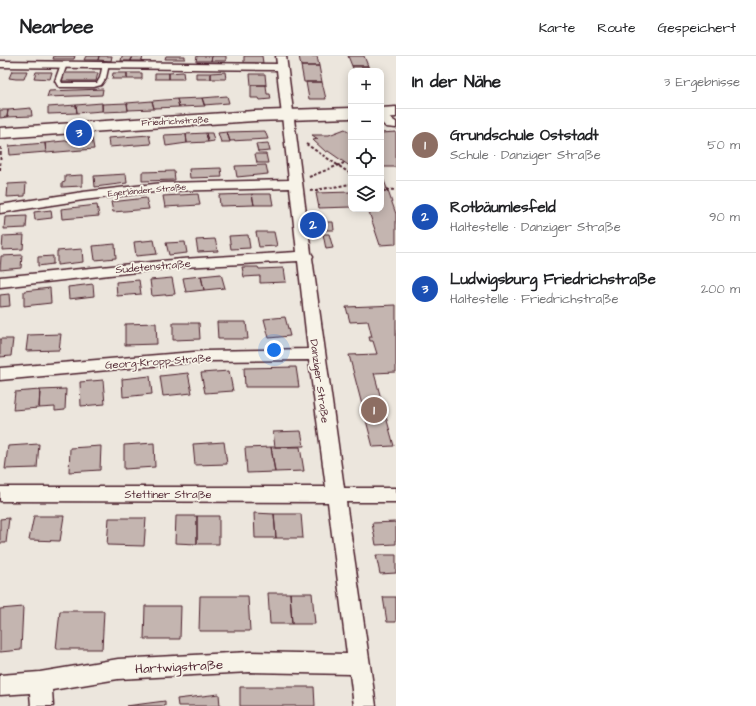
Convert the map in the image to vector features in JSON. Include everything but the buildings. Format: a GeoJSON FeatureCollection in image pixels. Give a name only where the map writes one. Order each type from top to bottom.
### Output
{"type":"FeatureCollection","features":[{"type":"Feature","properties":{"kind":"main road"},"geometry":{"type":"LineString","coordinates":[[384,112],[396,112]]}},
{"type":"Feature","properties":{"kind":"main road","name":"Friedrichstraße"},"geometry":{"type":"LineString","coordinates":[[1,133],[288,114],[348,113]]}},
{"type":"Feature","properties":{"kind":"street"},"geometry":{"type":"LineString","coordinates":[[0,64],[281,61]]}},
{"type":"Feature","properties":{"kind":"street","name":"Danziger Straße"},"geometry":{"type":"LineString","coordinates":[[281,61],[306,256],[316,354],[364,706]]}},
{"type":"Feature","properties":{"kind":"street"},"geometry":{"type":"LineString","coordinates":[[384,120],[390,125],[396,125]]}},
{"type":"Feature","properties":{"kind":"street","name":"Egerländer Straße"},"geometry":{"type":"LineString","coordinates":[[0,209],[83,196],[163,187],[296,184]]}},
{"type":"Feature","properties":{"kind":"street","name":"Sudetenstraße"},"geometry":{"type":"LineString","coordinates":[[0,282],[182,263],[306,256]]}},
{"type":"Feature","properties":{"kind":"street","name":"Georg-Kropp-Straße"},"geometry":{"type":"LineString","coordinates":[[0,374],[206,356],[316,354]]}},
{"type":"Feature","properties":{"kind":"street","name":"Stettiner Straße"},"geometry":{"type":"LineString","coordinates":[[0,494],[396,495]]}},
{"type":"Feature","properties":{"kind":"street","name":"Hartwigstraße"},"geometry":{"type":"LineString","coordinates":[[0,685],[40,682],[126,669],[250,662],[359,664]]}},
{"type":"Feature","properties":{"kind":"street"},"geometry":{"type":"LineString","coordinates":[[40,682],[42,706]]}},
{"type":"Feature","properties":{"kind":"lane"},"geometry":{"type":"LineString","coordinates":[[64,64],[58,82],[60,85],[99,84],[103,78],[106,64]]}},
{"type":"Feature","properties":{"kind":"path"},"geometry":{"type":"LineString","coordinates":[[0,170],[1,133]]}},
{"type":"Feature","properties":{"kind":"path"},"geometry":{"type":"LineString","coordinates":[[301,141],[348,172]]}},
{"type":"Feature","properties":{"kind":"path"},"geometry":{"type":"LineString","coordinates":[[296,184],[311,176],[344,163]]}},
{"type":"Feature","properties":{"kind":"path"},"geometry":{"type":"LineString","coordinates":[[296,184],[318,190],[348,185]]}},
{"type":"Feature","properties":{"kind":"path"},"geometry":{"type":"LineString","coordinates":[[384,189],[396,190]]}},
{"type":"Feature","properties":{"kind":"place","name":"Ludwigsburg Friedrichstraße"},"geometry":{"type":"Point","coordinates":[79,133]}},
{"type":"Feature","properties":{"kind":"place","name":"Rotbäumlesfeld"},"geometry":{"type":"Point","coordinates":[313,225]}},
{"type":"Feature","properties":{"kind":"place","name":"Grundschule Oststadt"},"geometry":{"type":"Point","coordinates":[374,410]}}]}
